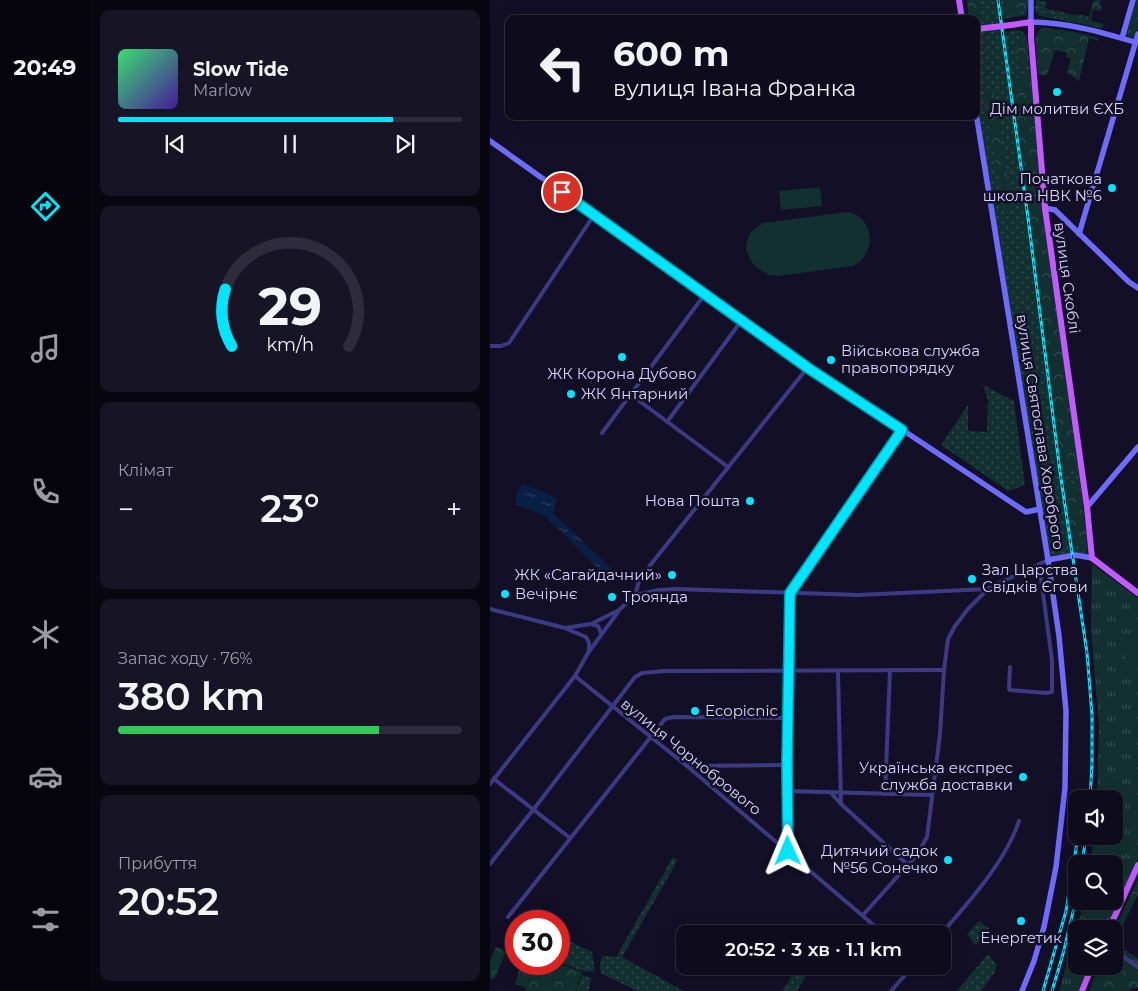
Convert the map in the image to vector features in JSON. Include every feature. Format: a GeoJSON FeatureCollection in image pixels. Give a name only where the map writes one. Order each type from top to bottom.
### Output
{"type":"FeatureCollection","features":[{"type":"Feature","properties":{"kind":"main road"},"geometry":{"type":"LineString","coordinates":[[959,0],[961,15]]}},
{"type":"Feature","properties":{"kind":"main road","name":"вулиця Скоблі"},"geometry":{"type":"LineString","coordinates":[[1031,0],[1031,38],[1045,208],[1087,507],[1092,558]]}},
{"type":"Feature","properties":{"kind":"main road"},"geometry":{"type":"LineString","coordinates":[[1122,38],[1133,0]]}},
{"type":"Feature","properties":{"kind":"main road"},"geometry":{"type":"LineString","coordinates":[[980,29],[1031,22],[1051,23],[1137,43]]}},
{"type":"Feature","properties":{"kind":"main road"},"geometry":{"type":"LineString","coordinates":[[1080,234],[1137,43],[1138,34]]}},
{"type":"Feature","properties":{"kind":"main road","name":"вулиця Святослава Хороброго"},"geometry":{"type":"LineString","coordinates":[[977,120],[1048,560],[1066,704],[1065,788],[1057,858],[1046,919],[1034,961],[1022,991]]}},
{"type":"Feature","properties":{"kind":"main road"},"geometry":{"type":"LineString","coordinates":[[490,141],[808,368],[1026,512],[1040,509]]}},
{"type":"Feature","properties":{"kind":"main road"},"geometry":{"type":"LineString","coordinates":[[1045,208],[1055,210],[1129,282],[1138,288]]}},
{"type":"Feature","properties":{"kind":"main road"},"geometry":{"type":"LineString","coordinates":[[1087,507],[1138,447]]}},
{"type":"Feature","properties":{"kind":"main road"},"geometry":{"type":"LineString","coordinates":[[1048,560],[1075,555],[1092,558],[1138,593]]}},
{"type":"Feature","properties":{"kind":"main road"},"geometry":{"type":"LineString","coordinates":[[1112,920],[1138,865]]}},
{"type":"Feature","properties":{"kind":"main road"},"geometry":{"type":"LineString","coordinates":[[1082,991],[1088,975]]}},
{"type":"Feature","properties":{"kind":"street"},"geometry":{"type":"LineString","coordinates":[[490,346],[501,346],[509,343],[594,215]]}},
{"type":"Feature","properties":{"kind":"street"},"geometry":{"type":"LineString","coordinates":[[602,433],[705,294]]}},
{"type":"Feature","properties":{"kind":"street"},"geometry":{"type":"LineString","coordinates":[[667,422],[742,320]]}},
{"type":"Feature","properties":{"kind":"street"},"geometry":{"type":"LineString","coordinates":[[490,784],[574,676],[619,610],[635,595],[640,578],[808,368]]}},
{"type":"Feature","properties":{"kind":"street"},"geometry":{"type":"LineString","coordinates":[[630,394],[728,467]]}},
{"type":"Feature","properties":{"kind":"street"},"geometry":{"type":"LineString","coordinates":[[788,851],[787,765],[790,593],[902,430]]}},
{"type":"Feature","properties":{"kind":"street"},"geometry":{"type":"LineString","coordinates":[[862,915],[917,855],[927,837],[940,734],[948,639],[968,609],[988,589],[1048,560]]}},
{"type":"Feature","properties":{"kind":"street"},"geometry":{"type":"LineString","coordinates":[[1010,667],[1010,690],[1052,692],[1052,660],[1039,564]]}},
{"type":"Feature","properties":{"kind":"street"},"geometry":{"type":"LineString","coordinates":[[635,595],[659,590],[677,589],[858,595],[988,589]]}},
{"type":"Feature","properties":{"kind":"street"},"geometry":{"type":"LineString","coordinates":[[490,609],[565,628],[592,641],[600,636],[601,630],[598,626],[590,624]]}},
{"type":"Feature","properties":{"kind":"street"},"geometry":{"type":"LineString","coordinates":[[565,628],[590,624],[619,610]]}},
{"type":"Feature","properties":{"kind":"street"},"geometry":{"type":"LineString","coordinates":[[588,653],[584,630],[590,624]]}},
{"type":"Feature","properties":{"kind":"street"},"geometry":{"type":"LineString","coordinates":[[886,794],[890,670]]}},
{"type":"Feature","properties":{"kind":"street"},"geometry":{"type":"LineString","coordinates":[[490,864],[635,677],[642,673],[664,671],[944,670]]}},
{"type":"Feature","properties":{"kind":"street"},"geometry":{"type":"LineString","coordinates":[[838,671],[841,804]]}},
{"type":"Feature","properties":{"kind":"street","name":"вулиця Чорнобрового"},"geometry":{"type":"LineString","coordinates":[[574,676],[687,766],[874,925]]}},
{"type":"Feature","properties":{"kind":"street"},"geometry":{"type":"LineString","coordinates":[[513,910],[665,720],[673,717],[788,718]]}},
{"type":"Feature","properties":{"kind":"street"},"geometry":{"type":"LineString","coordinates":[[687,766],[787,765]]}},
{"type":"Feature","properties":{"kind":"street"},"geometry":{"type":"LineString","coordinates":[[494,779],[570,838]]}},
{"type":"Feature","properties":{"kind":"street"},"geometry":{"type":"LineString","coordinates":[[787,791],[932,795]]}},
{"type":"Feature","properties":{"kind":"street"},"geometry":{"type":"LineString","coordinates":[[830,792],[908,865]]}},
{"type":"Feature","properties":{"kind":"street"},"geometry":{"type":"LineString","coordinates":[[949,925],[998,862],[1012,841],[1019,821]]}},
{"type":"Feature","properties":{"kind":"street"},"geometry":{"type":"LineString","coordinates":[[1123,956],[1138,967]]}},
{"type":"Feature","properties":{"kind":"street"},"geometry":{"type":"LineString","coordinates":[[891,991],[905,975]]}},
{"type":"Feature","properties":{"kind":"green space"},"geometry":{"type":"Polygon","coordinates":[[[967,0],[1028,0],[1026,15],[1003,19],[1005,32],[1020,30],[1026,35],[1027,39],[1044,225],[1079,467],[1088,557],[1059,555],[1050,557],[979,120],[980,15],[969,15],[967,0]]]}},
{"type":"Feature","properties":{"kind":"green space"},"geometry":{"type":"Polygon","coordinates":[[[967,0],[977,0],[979,15],[969,15],[967,0]]]}},
{"type":"Feature","properties":{"kind":"green space"},"geometry":{"type":"Polygon","coordinates":[[[1004,0],[1028,0],[1027,11],[1006,14],[1004,0]]]}},
{"type":"Feature","properties":{"kind":"green space"},"geometry":{"type":"Polygon","coordinates":[[[1036,0],[1047,2],[1045,8],[1077,16],[1076,19],[1041,13],[1040,16],[1034,7],[1036,0]]]}},
{"type":"Feature","properties":{"kind":"green space"},"geometry":{"type":"Polygon","coordinates":[[[1095,0],[1101,0],[1099,5],[1102,6],[1101,11],[1093,9],[1091,21],[1104,24],[1102,28],[1040,16],[1040,13],[1076,19],[1077,14],[1089,17],[1095,0]]]}},
{"type":"Feature","properties":{"kind":"green space"},"geometry":{"type":"Polygon","coordinates":[[[1134,0],[1138,0],[1138,28],[1135,38],[1125,35],[1134,0]]]}},
{"type":"Feature","properties":{"kind":"green space"},"geometry":{"type":"Polygon","coordinates":[[[1045,28],[1099,38],[1099,41],[1089,38],[1079,81],[1067,72],[1071,58],[1066,57],[1067,53],[1055,50],[1047,75],[1038,75],[1035,38],[1040,29],[1045,28]]]}},
{"type":"Feature","properties":{"kind":"green space"},"geometry":{"type":"Polygon","coordinates":[[[1019,40],[1026,43],[1027,64],[1022,68],[1019,67],[1016,43],[1019,40]]]}},
{"type":"Feature","properties":{"kind":"green space"},"geometry":{"type":"Polygon","coordinates":[[[1031,76],[1044,225],[1079,467],[1062,470],[1012,84],[1018,77],[1031,76]]]}},
{"type":"Feature","properties":{"kind":"green space"},"geometry":{"type":"Polygon","coordinates":[[[994,92],[1012,208],[1005,213],[984,101],[986,94],[994,92]]]}},
{"type":"Feature","properties":{"kind":"green space"},"geometry":{"type":"Polygon","coordinates":[[[820,187],[822,206],[781,210],[779,191],[820,187]]]}},
{"type":"Feature","properties":{"kind":"green space"},"geometry":{"type":"Polygon","coordinates":[[[847,212],[856,215],[863,221],[868,228],[870,236],[866,253],[861,261],[853,266],[778,276],[769,275],[756,267],[746,250],[751,232],[763,223],[847,212]]]}},
{"type":"Feature","properties":{"kind":"green space"},"geometry":{"type":"Polygon","coordinates":[[[983,385],[1014,401],[1025,485],[1008,491],[941,445],[968,405],[968,431],[987,432],[988,401],[983,385]]]}},
{"type":"Feature","properties":{"kind":"green space"},"geometry":{"type":"Polygon","coordinates":[[[1080,485],[1087,543],[1072,542],[1065,487],[1080,485]]]}},
{"type":"Feature","properties":{"kind":"green space"},"geometry":{"type":"Polygon","coordinates":[[[1092,564],[1138,598],[1138,860],[1123,892],[1123,855],[1091,855],[1093,845],[1123,845],[1123,790],[1097,790],[1099,726],[1091,629],[1092,564]]]}},
{"type":"Feature","properties":{"kind":"green space"},"geometry":{"type":"Polygon","coordinates":[[[1135,633],[1138,638],[1138,669],[1133,671],[1118,642],[1135,633]]]}},
{"type":"Feature","properties":{"kind":"green space"},"geometry":{"type":"Polygon","coordinates":[[[1136,807],[1138,808],[1138,834],[1127,829],[1136,807]]]}},
{"type":"Feature","properties":{"kind":"green space"},"geometry":{"type":"Polygon","coordinates":[[[673,857],[677,860],[674,867],[622,957],[684,991],[637,991],[602,974],[600,962],[603,956],[621,957],[617,955],[673,857]]]}},
{"type":"Feature","properties":{"kind":"green space"},"geometry":{"type":"Polygon","coordinates":[[[1138,879],[1138,894],[1123,925],[1123,920],[1119,920],[1138,879]]]}},
{"type":"Feature","properties":{"kind":"green space"},"geometry":{"type":"Polygon","coordinates":[[[1082,910],[1115,910],[1110,920],[1079,920],[1082,910]]]}},
{"type":"Feature","properties":{"kind":"green space"},"geometry":{"type":"Polygon","coordinates":[[[979,921],[993,932],[975,945],[967,934],[979,921]]]}},
{"type":"Feature","properties":{"kind":"green space"},"geometry":{"type":"Polygon","coordinates":[[[570,941],[592,952],[595,971],[581,971],[570,966],[570,941]]]}},
{"type":"Feature","properties":{"kind":"green space"},"geometry":{"type":"Polygon","coordinates":[[[496,947],[505,951],[495,978],[490,979],[490,961],[496,947]]]}},
{"type":"Feature","properties":{"kind":"green space"},"geometry":{"type":"Polygon","coordinates":[[[1125,950],[1138,958],[1138,988],[1133,988],[1129,991],[1089,991],[1095,975],[1123,975],[1123,956],[1125,950]]]}},
{"type":"Feature","properties":{"kind":"green space"},"geometry":{"type":"Polygon","coordinates":[[[988,954],[997,965],[995,972],[981,991],[957,991],[988,954]]]}},
{"type":"Feature","properties":{"kind":"green space"},"geometry":{"type":"Polygon","coordinates":[[[1068,959],[1068,975],[1086,975],[1080,991],[1059,991],[1068,959]]]}},
{"type":"Feature","properties":{"kind":"green space"},"geometry":{"type":"Polygon","coordinates":[[[570,968],[582,972],[575,991],[525,991],[526,988],[515,984],[518,975],[570,975],[570,968]]]}},
{"type":"Feature","properties":{"kind":"green space"},"geometry":{"type":"Polygon","coordinates":[[[582,975],[591,978],[589,991],[576,991],[582,975]]]}},
{"type":"Feature","properties":{"kind":"green space"},"geometry":{"type":"Polygon","coordinates":[[[792,975],[806,975],[797,991],[782,991],[792,975]]]}},
{"type":"Feature","properties":{"kind":"water"},"geometry":{"type":"Polygon","coordinates":[[[523,484],[557,499],[553,513],[612,569],[606,576],[546,517],[516,504],[517,493],[523,484]]]}},
{"type":"Feature","properties":{"kind":"railway"},"geometry":{"type":"LineString","coordinates":[[998,0],[1060,472],[1087,653],[1092,715],[1090,790]]}},
{"type":"Feature","properties":{"kind":"railway"},"geometry":{"type":"LineString","coordinates":[[1043,991],[1066,911],[1077,845]]}},
{"type":"Feature","properties":{"kind":"railway"},"geometry":{"type":"LineString","coordinates":[[1083,855],[1085,845]]}},
{"type":"Feature","properties":{"kind":"railway"},"geometry":{"type":"LineString","coordinates":[[1052,991],[1073,910]]}},
{"type":"Feature","properties":{"kind":"place","name":"Дім молитви ЄХБ"},"geometry":{"type":"Point","coordinates":[1057,92]}},
{"type":"Feature","properties":{"kind":"place","name":"Початкова школа НВК №6"},"geometry":{"type":"Point","coordinates":[1112,188]}},
{"type":"Feature","properties":{"kind":"place","name":"ЖК Корона Дубово"},"geometry":{"type":"Point","coordinates":[622,357]}},
{"type":"Feature","properties":{"kind":"place","name":"Військова служба правопорядку"},"geometry":{"type":"Point","coordinates":[831,360]}},
{"type":"Feature","properties":{"kind":"place","name":"ЖК Янтарний"},"geometry":{"type":"Point","coordinates":[571,394]}},
{"type":"Feature","properties":{"kind":"place","name":"Нова Пошта"},"geometry":{"type":"Point","coordinates":[750,501]}},
{"type":"Feature","properties":{"kind":"place","name":"ЖК «Сагайдачний»"},"geometry":{"type":"Point","coordinates":[672,575]}},
{"type":"Feature","properties":{"kind":"place","name":"Зал Царства Свідків Єгови"},"geometry":{"type":"Point","coordinates":[972,579]}},
{"type":"Feature","properties":{"kind":"place","name":"Вечірнє"},"geometry":{"type":"Point","coordinates":[505,594]}},
{"type":"Feature","properties":{"kind":"place","name":"Троянда"},"geometry":{"type":"Point","coordinates":[612,597]}},
{"type":"Feature","properties":{"kind":"place","name":"Ecopicnic"},"geometry":{"type":"Point","coordinates":[695,711]}},
{"type":"Feature","properties":{"kind":"place","name":"Українська експрес служба доставки"},"geometry":{"type":"Point","coordinates":[1023,777]}},
{"type":"Feature","properties":{"kind":"place","name":"Дитячий садок №56 Сонечко"},"geometry":{"type":"Point","coordinates":[948,860]}},
{"type":"Feature","properties":{"kind":"place","name":"Енергетик"},"geometry":{"type":"Point","coordinates":[1021,921]}},
{"type":"Feature","properties":{"kind":"route"},"geometry":{"type":"LineString","coordinates":[[562,192],[808,368],[902,430],[790,593],[787,765],[788,851]]}}]}
